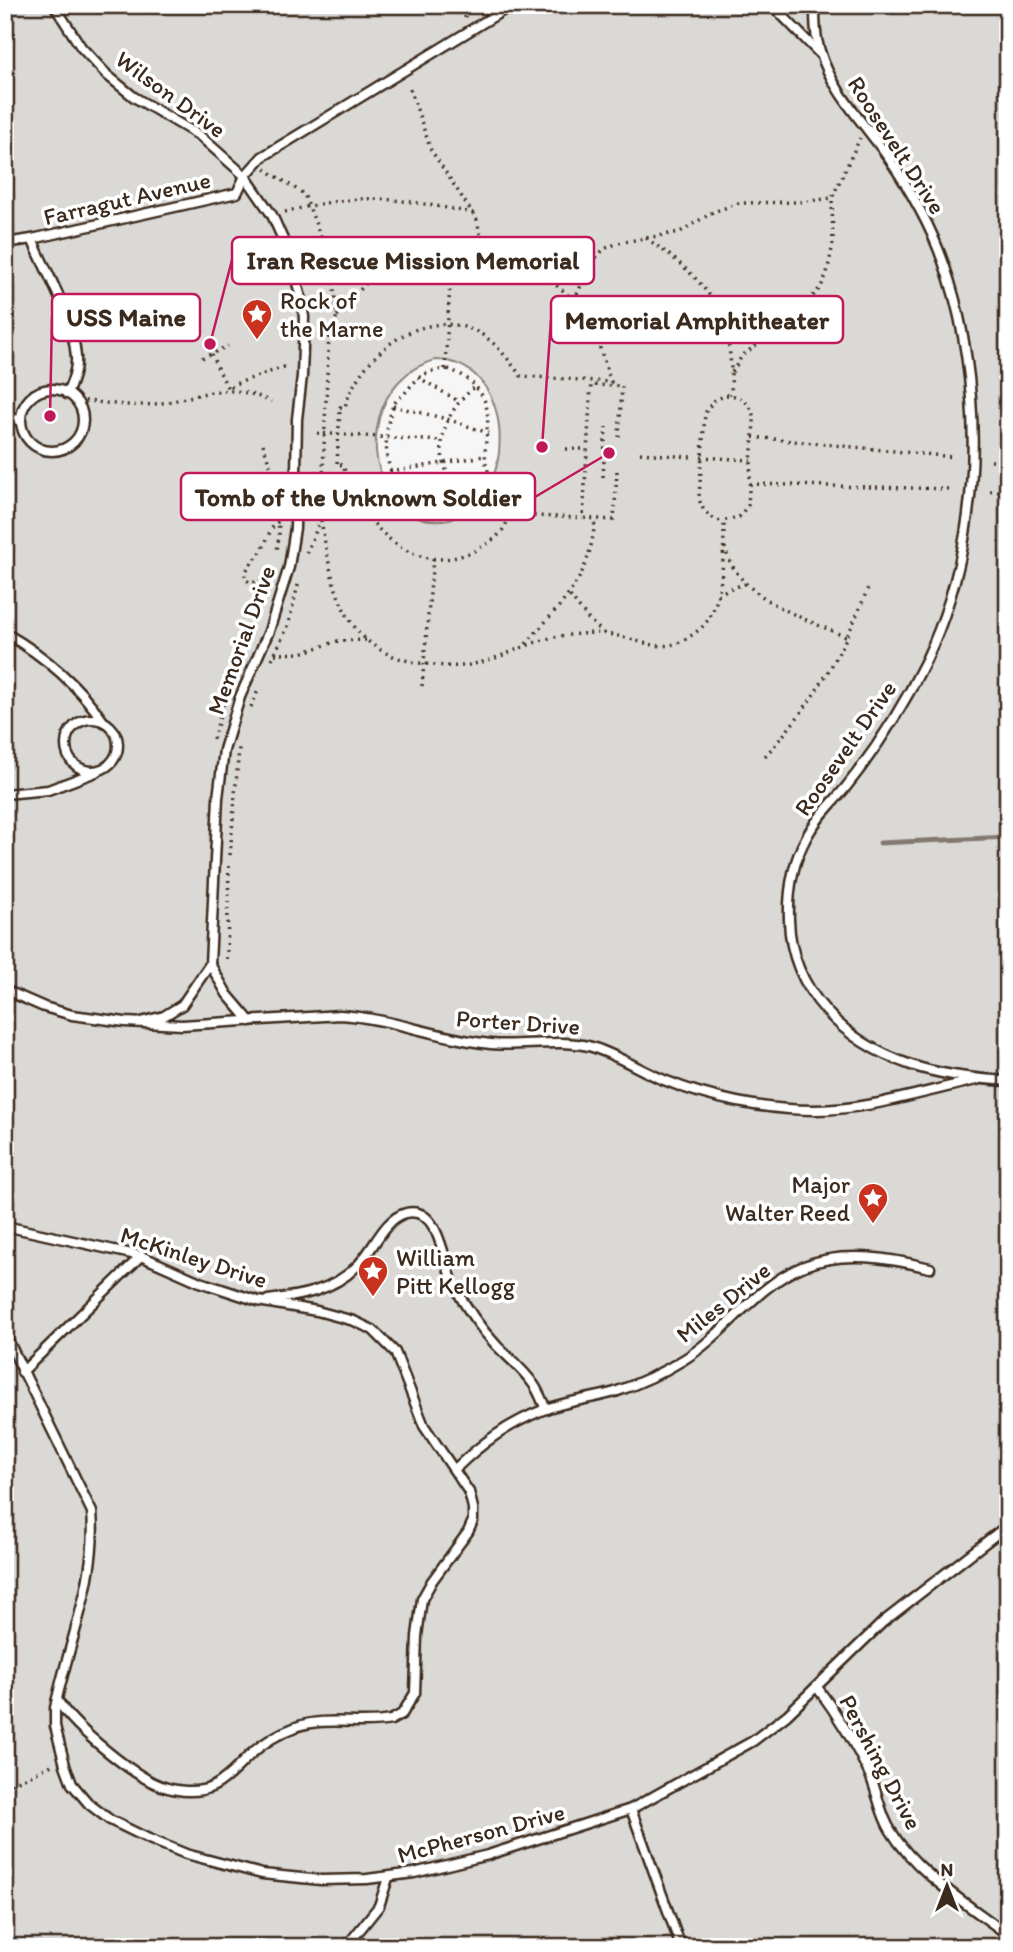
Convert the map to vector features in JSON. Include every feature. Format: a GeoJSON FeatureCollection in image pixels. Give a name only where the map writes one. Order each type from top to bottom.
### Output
{"type":"FeatureCollection","features":[{"type":"Feature","properties":{"kind":"lane","name":"Wilson Drive"},"geometry":{"type":"LineString","coordinates":[[54,5],[81,47],[107,75],[134,97],[200,136],[245,176]]}},
{"type":"Feature","properties":{"kind":"lane"},"geometry":{"type":"LineString","coordinates":[[245,176],[262,157],[512,5]]}},
{"type":"Feature","properties":{"kind":"lane"},"geometry":{"type":"LineString","coordinates":[[772,5],[822,57]]}},
{"type":"Feature","properties":{"kind":"lane","name":"Roosevelt Drive"},"geometry":{"type":"LineString","coordinates":[[815,5],[816,31],[822,57],[831,78],[891,162],[923,217],[938,250],[967,353],[973,423],[970,506],[951,590],[927,657],[883,736],[807,835],[797,857],[790,885],[789,927],[794,952],[807,986],[825,1012],[858,1040],[912,1065],[980,1079],[1008,1081]]}},
{"type":"Feature","properties":{"kind":"lane","name":"Memorial Drive"},"geometry":{"type":"LineString","coordinates":[[210,964],[218,798],[224,750],[237,705],[269,631],[289,567],[295,527],[296,419],[302,376],[304,317],[289,253],[272,215],[245,176]]}},
{"type":"Feature","properties":{"kind":"lane","name":"Farragut Avenue"},"geometry":{"type":"LineString","coordinates":[[5,243],[237,193],[245,176]]}},
{"type":"Feature","properties":{"kind":"lane"},"geometry":{"type":"LineString","coordinates":[[32,239],[70,326],[76,359],[74,378],[67,394]]}},
{"type":"Feature","properties":{"kind":"lane"},"geometry":{"type":"LineString","coordinates":[[53,389],[75,400],[83,415],[83,426],[72,444],[64,449],[44,450],[35,446],[23,430],[20,420],[27,402],[34,395],[53,389]]}},
{"type":"Feature","properties":{"kind":"lane"},"geometry":{"type":"LineString","coordinates":[[5,418],[20,420]]}},
{"type":"Feature","properties":{"kind":"lane"},"geometry":{"type":"LineString","coordinates":[[5,632],[69,678],[111,728],[118,744],[113,760],[86,777],[48,790],[5,794]]}},
{"type":"Feature","properties":{"kind":"lane"},"geometry":{"type":"LineString","coordinates":[[104,722],[91,719],[78,723],[69,732],[66,748],[70,759],[81,769],[90,771],[106,766]]}},
{"type":"Feature","properties":{"kind":"lane"},"geometry":{"type":"LineString","coordinates":[[141,1022],[164,1016],[182,1005],[210,964],[224,989],[250,1021]]}},
{"type":"Feature","properties":{"kind":"lane","name":"Porter Drive"},"geometry":{"type":"LineString","coordinates":[[5,990],[44,1007],[72,1015],[141,1022],[182,1025],[325,1015],[349,1016],[468,1041],[580,1045],[605,1052],[690,1090],[787,1109],[816,1111],[858,1107],[980,1079]]}},
{"type":"Feature","properties":{"kind":"lane"},"geometry":{"type":"LineString","coordinates":[[258,1301],[305,1296],[329,1286],[358,1266],[390,1224],[401,1215],[418,1212],[428,1217],[434,1225],[449,1275],[478,1325],[534,1385],[546,1409]]}},
{"type":"Feature","properties":{"kind":"lane","name":"McKinley Drive"},"geometry":{"type":"LineString","coordinates":[[5,1226],[141,1256],[200,1282],[258,1301],[317,1311],[354,1321],[373,1331],[395,1352],[424,1426],[456,1469],[469,1492],[473,1508],[473,1521],[468,1532],[422,1599],[417,1626],[415,1693],[402,1714],[391,1720],[299,1726],[271,1740],[214,1786],[192,1791],[168,1788],[137,1772],[82,1728],[63,1710],[57,1699]]}},
{"type":"Feature","properties":{"kind":"lane"},"geometry":{"type":"LineString","coordinates":[[22,1371],[141,1256]]}},
{"type":"Feature","properties":{"kind":"lane","name":"Miles Drive"},"geometry":{"type":"LineString","coordinates":[[456,1469],[484,1441],[524,1418],[546,1409],[616,1391],[683,1360],[708,1343],[770,1286],[805,1265],[830,1258],[856,1257],[902,1261],[930,1268]]}},
{"type":"Feature","properties":{"kind":"lane","name":"McPherson Drive"},"geometry":{"type":"LineString","coordinates":[[5,1334],[92,1512],[94,1535],[90,1570],[57,1699],[55,1726],[72,1784],[89,1804],[110,1821],[186,1854],[262,1874],[321,1880],[388,1878],[488,1855],[631,1809],[753,1741],[787,1715],[883,1622],[1008,1525]]}},
{"type":"Feature","properties":{"kind":"lane","name":"Pershing Drive"},"geometry":{"type":"LineString","coordinates":[[817,1687],[861,1758],[892,1834],[916,1863],[1008,1935]]}},
{"type":"Feature","properties":{"kind":"lane"},"geometry":{"type":"LineString","coordinates":[[631,1809],[681,1947]]}},
{"type":"Feature","properties":{"kind":"lane"},"geometry":{"type":"LineString","coordinates":[[346,1947],[379,1906],[388,1878]]}},
{"type":"Feature","properties":{"kind":"path"},"geometry":{"type":"LineString","coordinates":[[465,18],[466,5]]}},
{"type":"Feature","properties":{"kind":"path"},"geometry":{"type":"LineString","coordinates":[[410,89],[431,150],[473,214],[484,252]]}},
{"type":"Feature","properties":{"kind":"path"},"geometry":{"type":"LineString","coordinates":[[732,372],[742,356],[799,312],[821,287],[827,274],[833,244],[832,198],[865,127]]}},
{"type":"Feature","properties":{"kind":"path"},"geometry":{"type":"LineString","coordinates":[[574,302],[591,263],[604,249],[618,243],[681,232],[713,212],[739,203],[800,202],[832,198]]}},
{"type":"Feature","properties":{"kind":"path"},"geometry":{"type":"LineString","coordinates":[[272,215],[309,206],[366,199],[412,202],[473,214]]}},
{"type":"Feature","properties":{"kind":"path"},"geometry":{"type":"LineString","coordinates":[[646,238],[685,267],[716,305],[726,330],[732,358],[731,395]]}},
{"type":"Feature","properties":{"kind":"path"},"geometry":{"type":"LineString","coordinates":[[445,369],[452,249]]}},
{"type":"Feature","properties":{"kind":"path"},"geometry":{"type":"LineString","coordinates":[[337,316],[392,262],[420,251],[452,249],[484,252],[545,275],[564,290],[584,313],[594,331],[611,382],[521,376],[484,336],[447,324],[411,332],[388,345],[375,356],[354,384],[345,407],[340,407],[337,465],[343,466],[358,503],[370,521],[382,535],[399,546],[418,555],[433,558],[471,552],[492,541],[506,529],[509,515],[614,520],[617,471]]}},
{"type":"Feature","properties":{"kind":"path"},"geometry":{"type":"LineString","coordinates":[[202,358],[228,346]]}},
{"type":"Feature","properties":{"kind":"path"},"geometry":{"type":"LineString","coordinates":[[211,354],[228,389]]}},
{"type":"Feature","properties":{"kind":"path"},"geometry":{"type":"LineString","coordinates":[[228,389],[234,384],[287,366]]}},
{"type":"Feature","properties":{"kind":"path"},"geometry":{"type":"LineString","coordinates":[[445,369],[462,373],[487,402],[488,433],[484,456],[486,469],[492,479],[484,493],[457,512],[433,515],[419,511],[410,504],[390,472],[384,439],[393,406],[418,377],[433,370],[445,369]]}},
{"type":"Feature","properties":{"kind":"path"},"geometry":{"type":"LineString","coordinates":[[418,377],[458,401]]}},
{"type":"Feature","properties":{"kind":"path"},"geometry":{"type":"LineString","coordinates":[[583,518],[591,385],[622,386],[620,437]]}},
{"type":"Feature","properties":{"kind":"path"},"geometry":{"type":"LineString","coordinates":[[471,504],[453,483],[444,463],[441,441],[447,419],[458,401],[476,387]]}},
{"type":"Feature","properties":{"kind":"path"},"geometry":{"type":"LineString","coordinates":[[75,400],[144,405],[228,389],[271,402]]}},
{"type":"Feature","properties":{"kind":"path"},"geometry":{"type":"LineString","coordinates":[[731,395],[744,400],[752,410],[753,437],[749,502],[745,511],[733,520],[712,518],[701,507],[699,497],[706,409],[715,400],[731,395]]}},
{"type":"Feature","properties":{"kind":"path"},"geometry":{"type":"LineString","coordinates":[[393,406],[447,419],[488,433]]}},
{"type":"Feature","properties":{"kind":"path"},"geometry":{"type":"LineString","coordinates":[[603,477],[606,427]]}},
{"type":"Feature","properties":{"kind":"path"},"geometry":{"type":"LineString","coordinates":[[317,433],[441,441]]}},
{"type":"Feature","properties":{"kind":"path"},"geometry":{"type":"LineString","coordinates":[[753,437],[954,457]]}},
{"type":"Feature","properties":{"kind":"path"},"geometry":{"type":"LineString","coordinates":[[566,449],[587,449]]}},
{"type":"Feature","properties":{"kind":"path"},"geometry":{"type":"LineString","coordinates":[[640,453],[691,457]]}},
{"type":"Feature","properties":{"kind":"path"},"geometry":{"type":"LineString","coordinates":[[390,472],[484,456]]}},
{"type":"Feature","properties":{"kind":"path"},"geometry":{"type":"LineString","coordinates":[[701,457],[751,460]]}},
{"type":"Feature","properties":{"kind":"path"},"geometry":{"type":"LineString","coordinates":[[991,461],[1008,462]]}},
{"type":"Feature","properties":{"kind":"path"},"geometry":{"type":"LineString","coordinates":[[410,504],[453,483]]}},
{"type":"Feature","properties":{"kind":"path"},"geometry":{"type":"LineString","coordinates":[[750,484],[952,489]]}},
{"type":"Feature","properties":{"kind":"path"},"geometry":{"type":"LineString","coordinates":[[989,491],[1008,492]]}},
{"type":"Feature","properties":{"kind":"path"},"geometry":{"type":"LineString","coordinates":[[321,519],[335,589],[347,616],[367,640],[396,659],[446,667],[474,664],[505,655],[524,645],[565,635],[605,634],[653,647],[667,647],[679,643],[710,619],[718,595],[724,521]]}},
{"type":"Feature","properties":{"kind":"path"},"geometry":{"type":"LineString","coordinates":[[524,645],[570,596],[588,559],[595,519]]}},
{"type":"Feature","properties":{"kind":"path"},"geometry":{"type":"LineString","coordinates":[[273,571],[259,581],[251,583],[245,579],[247,568],[262,550],[270,530],[279,521]]}},
{"type":"Feature","properties":{"kind":"path"},"geometry":{"type":"LineString","coordinates":[[724,543],[731,563],[745,583],[773,603],[848,638]]}},
{"type":"Feature","properties":{"kind":"path"},"geometry":{"type":"LineString","coordinates":[[422,686],[433,558]]}},
{"type":"Feature","properties":{"kind":"path"},"geometry":{"type":"LineString","coordinates":[[718,595],[745,583]]}},
{"type":"Feature","properties":{"kind":"path"},"geometry":{"type":"LineString","coordinates":[[765,756],[807,705],[848,638],[869,585]]}},
{"type":"Feature","properties":{"kind":"path"},"geometry":{"type":"LineString","coordinates":[[570,596],[589,620],[605,634]]}},
{"type":"Feature","properties":{"kind":"path"},"geometry":{"type":"LineString","coordinates":[[275,654],[301,653],[338,641],[367,640]]}},
{"type":"Feature","properties":{"kind":"path"},"geometry":{"type":"LineString","coordinates":[[5,1787],[63,1759]]}},
{"type":"Feature","properties":{"kind":"shaded area"},"geometry":{"type":"Polygon","coordinates":[[[5,5],[1008,5],[1008,1947],[5,1947],[5,5]],[[435,360],[415,368],[399,382],[387,399],[379,418],[377,461],[384,481],[400,505],[422,518],[442,520],[467,511],[485,492],[496,466],[500,437],[495,409],[483,384],[463,367],[435,360]]]}},
{"type":"Feature","properties":{"kind":"waterway"},"geometry":{"type":"LineString","coordinates":[[880,843],[1008,837]]}},
{"type":"Feature","properties":{"kind":"place","name":"Rock of the Marne"},"geometry":{"type":"Point","coordinates":[257,341]}},
{"type":"Feature","properties":{"kind":"place","name":"Iran Rescue Mission Memorial"},"geometry":{"type":"Point","coordinates":[210,344]}},
{"type":"Feature","properties":{"kind":"place","name":"USS Maine"},"geometry":{"type":"Point","coordinates":[50,416]}},
{"type":"Feature","properties":{"kind":"place","name":"Memorial Amphitheater"},"geometry":{"type":"Point","coordinates":[542,447]}},
{"type":"Feature","properties":{"kind":"place","name":"Tomb of the Unknown Soldier"},"geometry":{"type":"Point","coordinates":[609,453]}},
{"type":"Feature","properties":{"kind":"place","name":"Major Walter Reed"},"geometry":{"type":"Point","coordinates":[873,1225]}},
{"type":"Feature","properties":{"kind":"place","name":"William Pitt Kellogg"},"geometry":{"type":"Point","coordinates":[373,1298]}}]}
